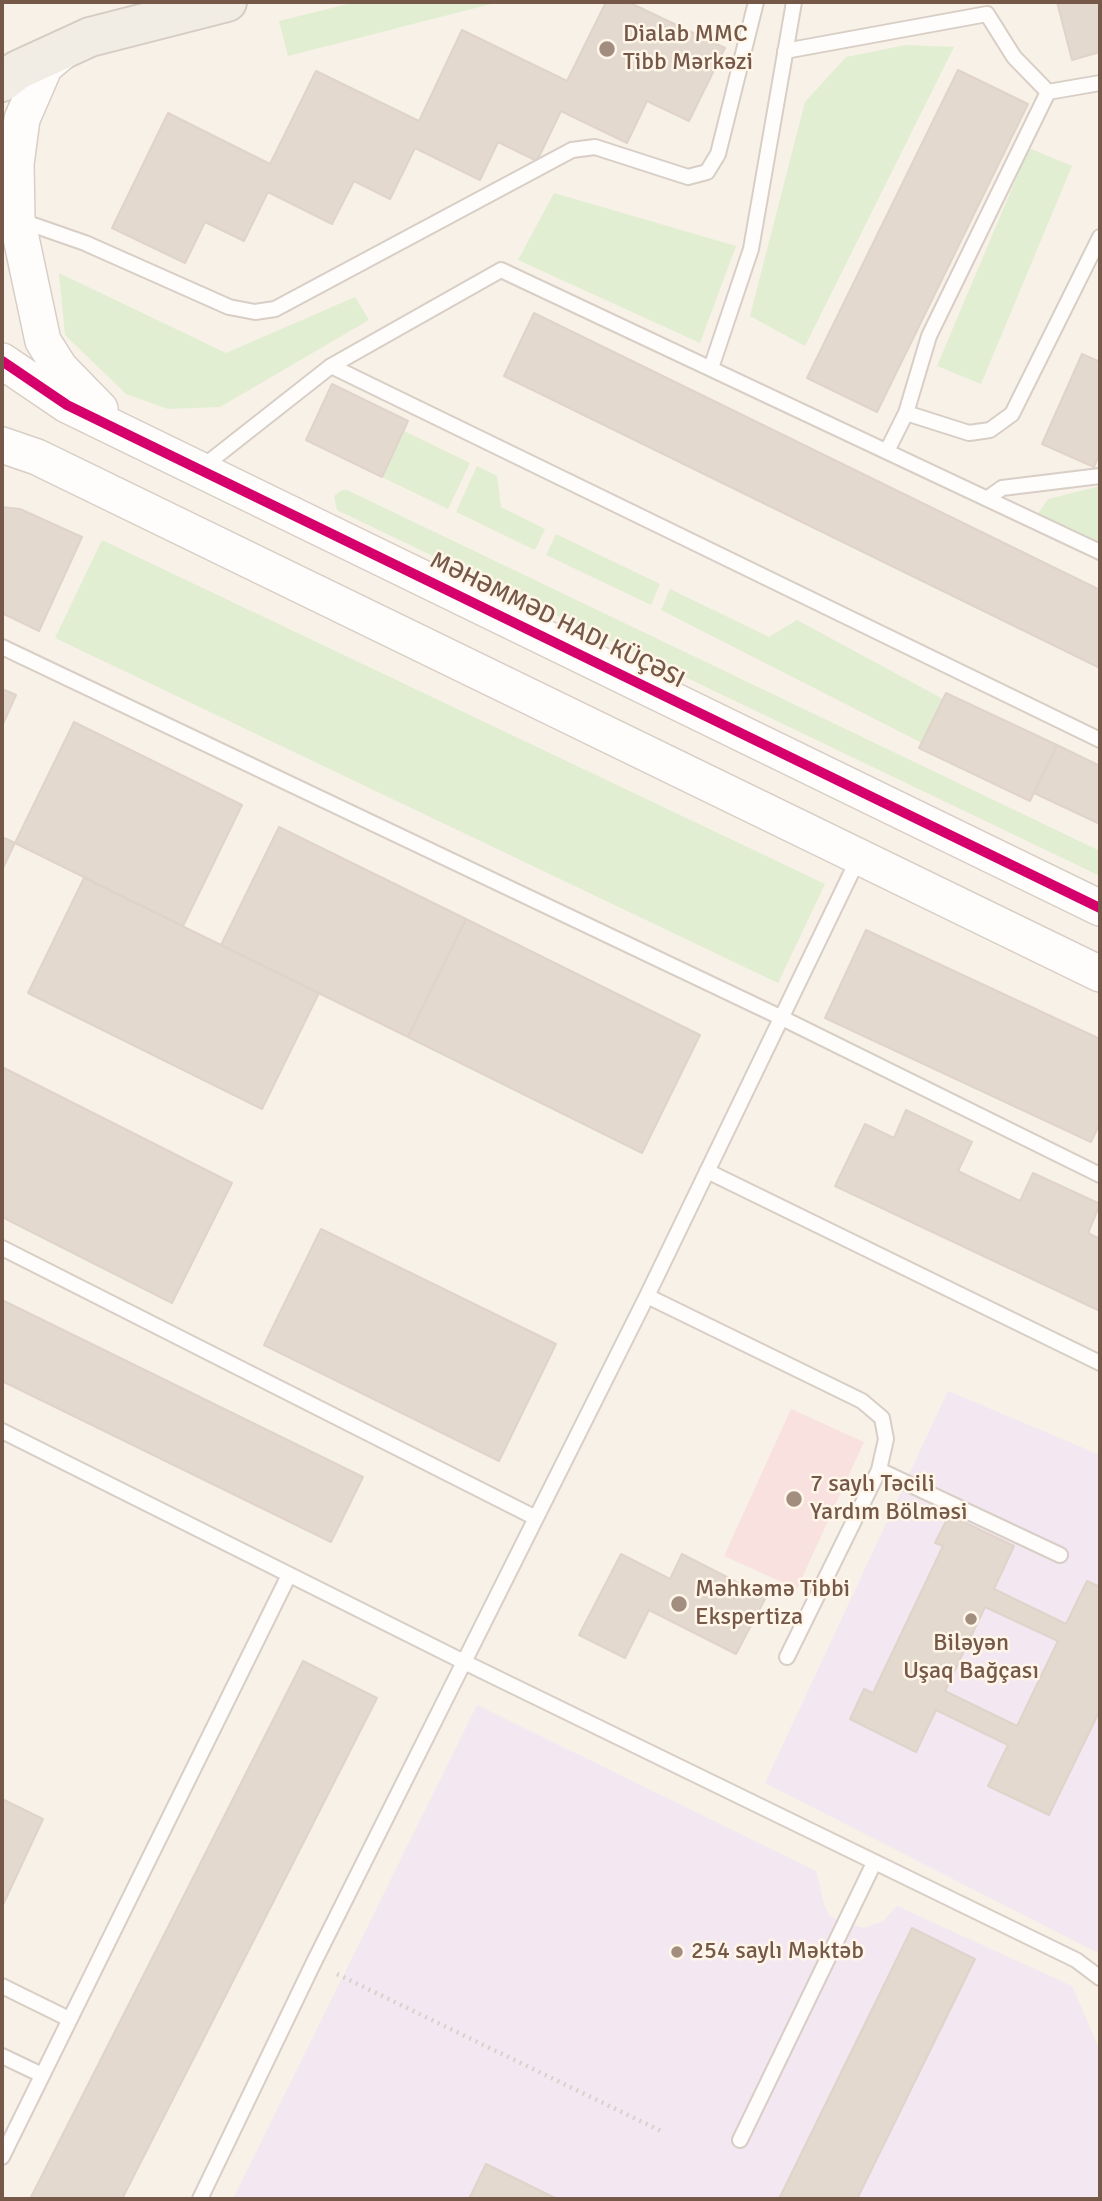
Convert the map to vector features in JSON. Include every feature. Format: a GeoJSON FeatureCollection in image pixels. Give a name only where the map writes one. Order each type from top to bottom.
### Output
{"type":"FeatureCollection","features":[{"type":"Feature","properties":{"kind":"main road"},"geometry":{"type":"LineString","coordinates":[[2,82],[18,70],[79,42],[227,2]]}},
{"type":"Feature","properties":{"kind":"street"},"geometry":{"type":"LineString","coordinates":[[79,42],[45,66],[22,119],[9,217],[43,341],[60,368],[122,432]]}},
{"type":"Feature","properties":{"kind":"street","name":"MƏHƏMMƏD HADI KÜÇƏSI"},"geometry":{"type":"LineString","coordinates":[[2,361],[67,405],[1100,908]]}},
{"type":"Feature","properties":{"kind":"street"},"geometry":{"type":"LineString","coordinates":[[2,445],[37,457],[1100,974]]}},
{"type":"Feature","properties":{"kind":"street"},"geometry":{"type":"LineString","coordinates":[[615,736],[641,685]]}},
{"type":"Feature","properties":{"kind":"lane"},"geometry":{"type":"LineString","coordinates":[[9,217],[85,243],[229,307],[255,312],[275,309],[572,150],[595,147],[688,177],[707,172],[718,154],[756,2]]}},
{"type":"Feature","properties":{"kind":"lane"},"geometry":{"type":"LineString","coordinates":[[711,368],[751,249],[794,2]]}},
{"type":"Feature","properties":{"kind":"lane"},"geometry":{"type":"LineString","coordinates":[[785,51],[987,14],[1014,57],[1048,92]]}},
{"type":"Feature","properties":{"kind":"lane"},"geometry":{"type":"LineString","coordinates":[[1048,92],[1100,83]]}},
{"type":"Feature","properties":{"kind":"lane"},"geometry":{"type":"LineString","coordinates":[[887,451],[906,412],[929,336],[1048,92]]}},
{"type":"Feature","properties":{"kind":"lane"},"geometry":{"type":"LineString","coordinates":[[906,412],[969,433],[990,430],[1012,414],[1100,237]]}},
{"type":"Feature","properties":{"kind":"lane"},"geometry":{"type":"LineString","coordinates":[[198,470],[331,366],[500,270],[1100,552]]}},
{"type":"Feature","properties":{"kind":"lane"},"geometry":{"type":"LineString","coordinates":[[331,366],[1100,740]]}},
{"type":"Feature","properties":{"kind":"lane"},"geometry":{"type":"LineString","coordinates":[[988,498],[1002,488],[1100,476]]}},
{"type":"Feature","properties":{"kind":"lane"},"geometry":{"type":"LineString","coordinates":[[2,647],[780,1017],[1100,1175]]}},
{"type":"Feature","properties":{"kind":"lane"},"geometry":{"type":"LineString","coordinates":[[200,2199],[314,1962],[647,1296],[859,856]]}},
{"type":"Feature","properties":{"kind":"lane"},"geometry":{"type":"LineString","coordinates":[[708,1171],[1100,1363]]}},
{"type":"Feature","properties":{"kind":"lane"},"geometry":{"type":"LineString","coordinates":[[2,1248],[536,1518]]}},
{"type":"Feature","properties":{"kind":"lane"},"geometry":{"type":"LineString","coordinates":[[647,1296],[862,1401],[882,1418],[886,1439],[879,1471],[787,1657]]}},
{"type":"Feature","properties":{"kind":"lane"},"geometry":{"type":"LineString","coordinates":[[2,1431],[289,1576],[1076,1960],[1100,1978]]}},
{"type":"Feature","properties":{"kind":"lane"},"geometry":{"type":"LineString","coordinates":[[879,1471],[1060,1555]]}},
{"type":"Feature","properties":{"kind":"lane"},"geometry":{"type":"LineString","coordinates":[[2,2157],[289,1576]]}},
{"type":"Feature","properties":{"kind":"lane"},"geometry":{"type":"LineString","coordinates":[[740,2140],[874,1863]]}},
{"type":"Feature","properties":{"kind":"lane"},"geometry":{"type":"LineString","coordinates":[[2,1986],[69,2019]]}},
{"type":"Feature","properties":{"kind":"lane"},"geometry":{"type":"LineString","coordinates":[[2,2056],[42,2076]]}},
{"type":"Feature","properties":{"kind":"path"},"geometry":{"type":"LineString","coordinates":[[314,1962],[663,2132]]}},
{"type":"Feature","properties":{"kind":"shaded area","name":"Biləyən Uşaq Bağçası"},"geometry":{"type":"Polygon","coordinates":[[[948,1391],[1100,1455],[1100,1954],[765,1783],[948,1391]]]}},
{"type":"Feature","properties":{"kind":"shaded area","name":"7 saylı Təcili Yardım Bölməsi"},"geometry":{"type":"Polygon","coordinates":[[[791,1409],[864,1442],[797,1589],[724,1556],[791,1409]]]}},
{"type":"Feature","properties":{"kind":"shaded area","name":"254 saylı Məktəb"},"geometry":{"type":"Polygon","coordinates":[[[477,1705],[816,1871],[824,1905],[830,1916],[864,1928],[883,1921],[897,1906],[1072,1986],[1100,2051],[1100,2199],[233,2199],[477,1705]]]}},
{"type":"Feature","properties":{"kind":"green space"},"geometry":{"type":"Polygon","coordinates":[[[356,2],[499,2],[288,56],[279,21],[356,2]]]}},
{"type":"Feature","properties":{"kind":"green space"},"geometry":{"type":"Polygon","coordinates":[[[906,45],[954,47],[805,346],[750,316],[805,102],[846,57],[906,45]]]}},
{"type":"Feature","properties":{"kind":"green space"},"geometry":{"type":"Polygon","coordinates":[[[1029,148],[1072,166],[981,384],[937,366],[1029,148]]]}},
{"type":"Feature","properties":{"kind":"green space"},"geometry":{"type":"Polygon","coordinates":[[[554,193],[736,246],[700,343],[518,260],[554,193]]]}},
{"type":"Feature","properties":{"kind":"green space"},"geometry":{"type":"Polygon","coordinates":[[[59,273],[226,353],[355,297],[369,320],[220,407],[168,409],[126,394],[65,335],[59,273]]]}},
{"type":"Feature","properties":{"kind":"green space"},"geometry":{"type":"Polygon","coordinates":[[[404,431],[470,463],[448,509],[382,477],[404,431]]]}},
{"type":"Feature","properties":{"kind":"green space"},"geometry":{"type":"Polygon","coordinates":[[[477,466],[497,476],[501,507],[545,529],[535,550],[456,512],[477,466]]]}},
{"type":"Feature","properties":{"kind":"green space"},"geometry":{"type":"Polygon","coordinates":[[[1100,486],[1100,544],[1037,515],[1048,499],[1100,486]]]}},
{"type":"Feature","properties":{"kind":"green space"},"geometry":{"type":"Polygon","coordinates":[[[347,490],[1100,851],[1100,876],[337,510],[334,496],[347,490]]]}},
{"type":"Feature","properties":{"kind":"green space"},"geometry":{"type":"Polygon","coordinates":[[[556,534],[660,584],[651,605],[546,555],[556,534]]]}},
{"type":"Feature","properties":{"kind":"green space"},"geometry":{"type":"Polygon","coordinates":[[[102,540],[825,884],[778,983],[55,638],[102,540]]]}},
{"type":"Feature","properties":{"kind":"green space"},"geometry":{"type":"Polygon","coordinates":[[[670,589],[769,637],[797,620],[943,699],[922,743],[661,610],[670,589]]]}},
{"type":"Feature","properties":{"kind":"building"},"geometry":{"type":"Polygon","coordinates":[[[606,2],[628,2],[725,48],[689,121],[647,101],[627,143],[561,111],[537,161],[498,142],[480,180],[415,148],[390,199],[354,181],[332,224],[268,192],[244,241],[205,222],[185,263],[112,228],[168,113],[270,164],[316,71],[419,121],[462,30],[567,81],[606,2]]]}},
{"type":"Feature","properties":{"kind":"building"},"geometry":{"type":"Polygon","coordinates":[[[1057,2],[1100,2],[1100,52],[1072,60],[1057,2]]]}},
{"type":"Feature","properties":{"kind":"building"},"geometry":{"type":"Polygon","coordinates":[[[958,70],[1028,104],[877,412],[807,378],[958,70]]]}},
{"type":"Feature","properties":{"kind":"building"},"geometry":{"type":"Polygon","coordinates":[[[534,313],[1100,590],[1100,668],[504,376],[534,313]]]}},
{"type":"Feature","properties":{"kind":"building"},"geometry":{"type":"Polygon","coordinates":[[[1082,354],[1100,362],[1100,453],[1094,467],[1042,444],[1082,354]]]}},
{"type":"Feature","properties":{"kind":"building"},"geometry":{"type":"Polygon","coordinates":[[[332,384],[408,421],[382,477],[306,440],[332,384]]]}},
{"type":"Feature","properties":{"kind":"building"},"geometry":{"type":"Polygon","coordinates":[[[2,507],[20,509],[82,537],[39,631],[2,613],[2,507]]]}},
{"type":"Feature","properties":{"kind":"building"},"geometry":{"type":"Polygon","coordinates":[[[2,689],[16,695],[2,726],[2,689]]]}},
{"type":"Feature","properties":{"kind":"building"},"geometry":{"type":"Polygon","coordinates":[[[946,693],[1057,745],[1030,801],[919,748],[946,693]]]}},
{"type":"Feature","properties":{"kind":"building"},"geometry":{"type":"Polygon","coordinates":[[[74,722],[242,805],[183,926],[15,843],[74,722]]]}},
{"type":"Feature","properties":{"kind":"building"},"geometry":{"type":"Polygon","coordinates":[[[1057,745],[1100,766],[1100,824],[1034,793],[1057,745]]]}},
{"type":"Feature","properties":{"kind":"building"},"geometry":{"type":"Polygon","coordinates":[[[279,827],[466,919],[408,1037],[221,945],[279,827]]]}},
{"type":"Feature","properties":{"kind":"building"},"geometry":{"type":"Polygon","coordinates":[[[2,837],[15,843],[2,870],[2,837]]]}},
{"type":"Feature","properties":{"kind":"building"},"geometry":{"type":"Polygon","coordinates":[[[84,878],[319,993],[262,1109],[28,993],[84,878]]]}},
{"type":"Feature","properties":{"kind":"building"},"geometry":{"type":"Polygon","coordinates":[[[466,919],[700,1035],[642,1153],[408,1037],[466,919]]]}},
{"type":"Feature","properties":{"kind":"building"},"geometry":{"type":"Polygon","coordinates":[[[866,930],[1100,1039],[1100,1123],[1091,1142],[825,1018],[866,930]]]}},
{"type":"Feature","properties":{"kind":"building"},"geometry":{"type":"Polygon","coordinates":[[[2,1067],[232,1183],[172,1303],[2,1217],[2,1067]]]}},
{"type":"Feature","properties":{"kind":"building"},"geometry":{"type":"Polygon","coordinates":[[[906,1110],[972,1142],[958,1171],[1020,1201],[1033,1173],[1100,1204],[1088,1233],[1100,1239],[1100,1311],[835,1186],[865,1124],[894,1138],[906,1110]]]}},
{"type":"Feature","properties":{"kind":"building"},"geometry":{"type":"Polygon","coordinates":[[[321,1229],[556,1344],[499,1461],[264,1345],[321,1229]]]}},
{"type":"Feature","properties":{"kind":"building"},"geometry":{"type":"Polygon","coordinates":[[[2,1300],[363,1477],[331,1542],[2,1381],[2,1300]]]}},
{"type":"Feature","properties":{"kind":"building"},"geometry":{"type":"Polygon","coordinates":[[[949,1515],[1014,1546],[994,1589],[1066,1624],[1087,1581],[1100,1587],[1100,1710],[1049,1815],[988,1786],[1008,1745],[936,1710],[916,1752],[850,1719],[864,1689],[873,1693],[943,1546],[935,1543],[949,1515]],[[985,1607],[945,1691],[1017,1726],[1058,1641],[985,1607]]]}},
{"type":"Feature","properties":{"kind":"building","name":"Məhkəmə Tibbi Ekspertiza"},"geometry":{"type":"Polygon","coordinates":[[[621,1554],[670,1579],[682,1554],[766,1597],[736,1654],[649,1610],[625,1658],[579,1635],[621,1554]]]}},
{"type":"Feature","properties":{"kind":"building"},"geometry":{"type":"Polygon","coordinates":[[[303,1661],[377,1698],[122,2199],[30,2199],[303,1661]]]}},
{"type":"Feature","properties":{"kind":"building"},"geometry":{"type":"Polygon","coordinates":[[[2,1799],[43,1819],[2,1907],[2,1799]]]}},
{"type":"Feature","properties":{"kind":"building"},"geometry":{"type":"Polygon","coordinates":[[[912,1928],[975,1959],[857,2199],[779,2199],[912,1928]]]}},
{"type":"Feature","properties":{"kind":"building"},"geometry":{"type":"Polygon","coordinates":[[[486,2164],[557,2199],[469,2199],[486,2164]]]}},
{"type":"Feature","properties":{"kind":"cycle path"},"geometry":{"type":"LineString","coordinates":[[2,361],[67,405],[1100,908]]}},
{"type":"Feature","properties":{"kind":"place","name":"Dialab MMC Tibb Mərkəzi"},"geometry":{"type":"Point","coordinates":[607,49]}},
{"type":"Feature","properties":{"kind":"place","name":"7 saylı Təcili Yardım Bölməsi"},"geometry":{"type":"Point","coordinates":[794,1499]}},
{"type":"Feature","properties":{"kind":"place","name":"Məhkəmə Tibbi Ekspertiza"},"geometry":{"type":"Point","coordinates":[679,1604]}},
{"type":"Feature","properties":{"kind":"place","name":"Biləyən Uşaq Bağçası"},"geometry":{"type":"Point","coordinates":[971,1619]}},
{"type":"Feature","properties":{"kind":"place","name":"254 saylı Məktəb"},"geometry":{"type":"Point","coordinates":[677,1952]}}]}
